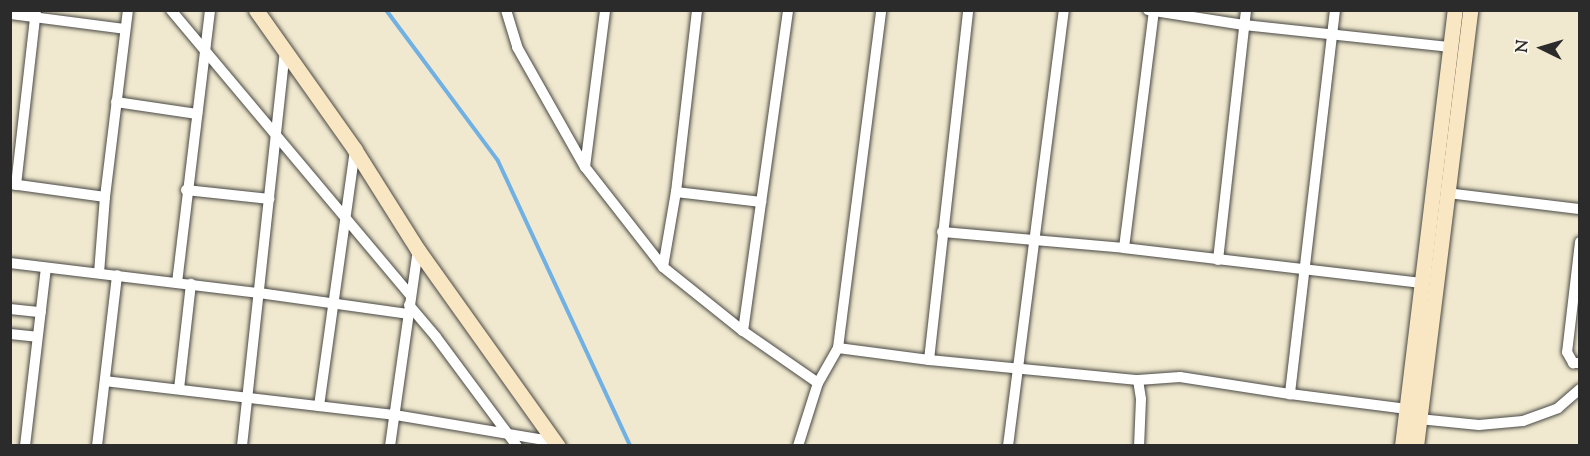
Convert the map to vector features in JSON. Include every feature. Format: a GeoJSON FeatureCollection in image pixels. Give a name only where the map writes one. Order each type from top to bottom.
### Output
{"type":"FeatureCollection","features":[{"type":"Feature","properties":{"kind":"street"},"geometry":{"type":"LineString","coordinates":[[99,273],[105,196],[128,10]]}},
{"type":"Feature","properties":{"kind":"street"},"geometry":{"type":"LineString","coordinates":[[171,10],[344,215],[409,305],[515,441]]}},
{"type":"Feature","properties":{"kind":"street"},"geometry":{"type":"LineString","coordinates":[[177,283],[186,190],[210,10]]}},
{"type":"Feature","properties":{"kind":"street"},"geometry":{"type":"LineString","coordinates":[[256,10],[355,150],[418,250],[557,444]]}},
{"type":"Feature","properties":{"kind":"street"},"geometry":{"type":"LineString","coordinates":[[506,10],[518,46],[585,167],[663,267],[743,331],[818,382]]}},
{"type":"Feature","properties":{"kind":"street"},"geometry":{"type":"LineString","coordinates":[[585,167],[605,10]]}},
{"type":"Feature","properties":{"kind":"street"},"geometry":{"type":"LineString","coordinates":[[663,267],[676,192],[697,10]]}},
{"type":"Feature","properties":{"kind":"street"},"geometry":{"type":"LineString","coordinates":[[743,331],[788,10]]}},
{"type":"Feature","properties":{"kind":"street"},"geometry":{"type":"LineString","coordinates":[[798,446],[818,382],[838,348],[880,10]]}},
{"type":"Feature","properties":{"kind":"street"},"geometry":{"type":"LineString","coordinates":[[928,360],[968,10]]}},
{"type":"Feature","properties":{"kind":"street"},"geometry":{"type":"LineString","coordinates":[[1008,446],[1064,10]]}},
{"type":"Feature","properties":{"kind":"street"},"geometry":{"type":"LineString","coordinates":[[1218,260],[1246,10]]}},
{"type":"Feature","properties":{"kind":"street"},"geometry":{"type":"LineString","coordinates":[[1290,394],[1335,10]]}},
{"type":"Feature","properties":{"kind":"street"},"geometry":{"type":"LineString","coordinates":[[1402,446],[1455,10]]}},
{"type":"Feature","properties":{"kind":"street"},"geometry":{"type":"LineString","coordinates":[[1416,446],[1470,10]]}},
{"type":"Feature","properties":{"kind":"street"},"geometry":{"type":"LineString","coordinates":[[1124,248],[1152,11],[1244,25],[1451,47]]}},
{"type":"Feature","properties":{"kind":"street"},"geometry":{"type":"LineString","coordinates":[[10,14],[36,14],[125,29]]}},
{"type":"Feature","properties":{"kind":"street"},"geometry":{"type":"LineString","coordinates":[[36,14],[13,184],[105,196]]}},
{"type":"Feature","properties":{"kind":"street"},"geometry":{"type":"LineString","coordinates":[[242,446],[285,52]]}},
{"type":"Feature","properties":{"kind":"street"},"geometry":{"type":"LineString","coordinates":[[116,102],[197,114]]}},
{"type":"Feature","properties":{"kind":"street"},"geometry":{"type":"LineString","coordinates":[[319,406],[344,215],[355,150]]}},
{"type":"Feature","properties":{"kind":"street"},"geometry":{"type":"LineString","coordinates":[[186,190],[270,200]]}},
{"type":"Feature","properties":{"kind":"street"},"geometry":{"type":"LineString","coordinates":[[676,192],[761,202]]}},
{"type":"Feature","properties":{"kind":"street"},"geometry":{"type":"LineString","coordinates":[[1447,193],[1580,209]]}},
{"type":"Feature","properties":{"kind":"street"},"geometry":{"type":"LineString","coordinates":[[942,232],[1124,248],[1421,283]]}},
{"type":"Feature","properties":{"kind":"street"},"geometry":{"type":"LineString","coordinates":[[1580,242],[1567,351],[1574,363],[1580,363]]}},
{"type":"Feature","properties":{"kind":"street"},"geometry":{"type":"LineString","coordinates":[[390,446],[418,250]]}},
{"type":"Feature","properties":{"kind":"street"},"geometry":{"type":"LineString","coordinates":[[10,263],[191,284],[334,304],[409,305]]}},
{"type":"Feature","properties":{"kind":"street"},"geometry":{"type":"LineString","coordinates":[[25,446],[46,268]]}},
{"type":"Feature","properties":{"kind":"street"},"geometry":{"type":"LineString","coordinates":[[98,446],[117,275]]}},
{"type":"Feature","properties":{"kind":"street"},"geometry":{"type":"LineString","coordinates":[[179,389],[191,284]]}},
{"type":"Feature","properties":{"kind":"street"},"geometry":{"type":"LineString","coordinates":[[10,309],[40,312]]}},
{"type":"Feature","properties":{"kind":"street"},"geometry":{"type":"LineString","coordinates":[[10,334],[38,338]]}},
{"type":"Feature","properties":{"kind":"street"},"geometry":{"type":"LineString","coordinates":[[838,348],[928,360],[1138,380],[1180,377],[1407,409]]}},
{"type":"Feature","properties":{"kind":"street"},"geometry":{"type":"LineString","coordinates":[[1138,380],[1141,399],[1139,446]]}},
{"type":"Feature","properties":{"kind":"street"},"geometry":{"type":"LineString","coordinates":[[105,381],[395,416],[515,441],[557,444]]}},
{"type":"Feature","properties":{"kind":"street"},"geometry":{"type":"LineString","coordinates":[[1419,419],[1479,425],[1523,420],[1558,408],[1580,389]]}},
{"type":"Feature","properties":{"kind":"waterway"},"geometry":{"type":"LineString","coordinates":[[386,10],[498,161],[630,446]]}}]}
